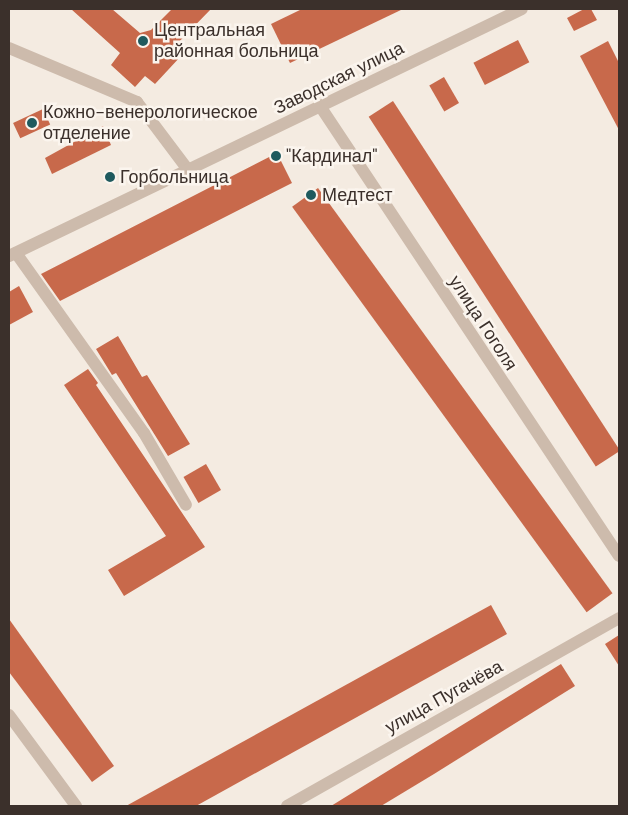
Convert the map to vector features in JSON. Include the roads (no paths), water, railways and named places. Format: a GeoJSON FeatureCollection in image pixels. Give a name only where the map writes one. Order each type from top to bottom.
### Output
{"type":"FeatureCollection","features":[{"type":"Feature","properties":{"kind":"street","name":"Заводская улица"},"geometry":{"type":"LineString","coordinates":[[12,255],[522,9]]}},
{"type":"Feature","properties":{"kind":"street"},"geometry":{"type":"LineString","coordinates":[[9,48],[137,102],[188,170]]}},
{"type":"Feature","properties":{"kind":"street","name":"улица Гоголя"},"geometry":{"type":"LineString","coordinates":[[320,106],[619,556]]}},
{"type":"Feature","properties":{"kind":"street"},"geometry":{"type":"LineString","coordinates":[[12,255],[144,432],[186,505]]}},
{"type":"Feature","properties":{"kind":"street","name":"улица Пугачёва"},"geometry":{"type":"LineString","coordinates":[[287,806],[619,618]]}},
{"type":"Feature","properties":{"kind":"street"},"geometry":{"type":"LineString","coordinates":[[9,715],[76,806]]}},
{"type":"Feature","properties":{"kind":"place","name":"Центральная районная больница"},"geometry":{"type":"Point","coordinates":[143,41]}},
{"type":"Feature","properties":{"kind":"place","name":"Кожно-венерологическое отделение"},"geometry":{"type":"Point","coordinates":[32,123]}},
{"type":"Feature","properties":{"kind":"place","name":"\"Кардинал\""},"geometry":{"type":"Point","coordinates":[276,156]}},
{"type":"Feature","properties":{"kind":"place","name":"Горбольница"},"geometry":{"type":"Point","coordinates":[110,177]}},
{"type":"Feature","properties":{"kind":"place","name":"Медтест"},"geometry":{"type":"Point","coordinates":[311,195]}}]}
